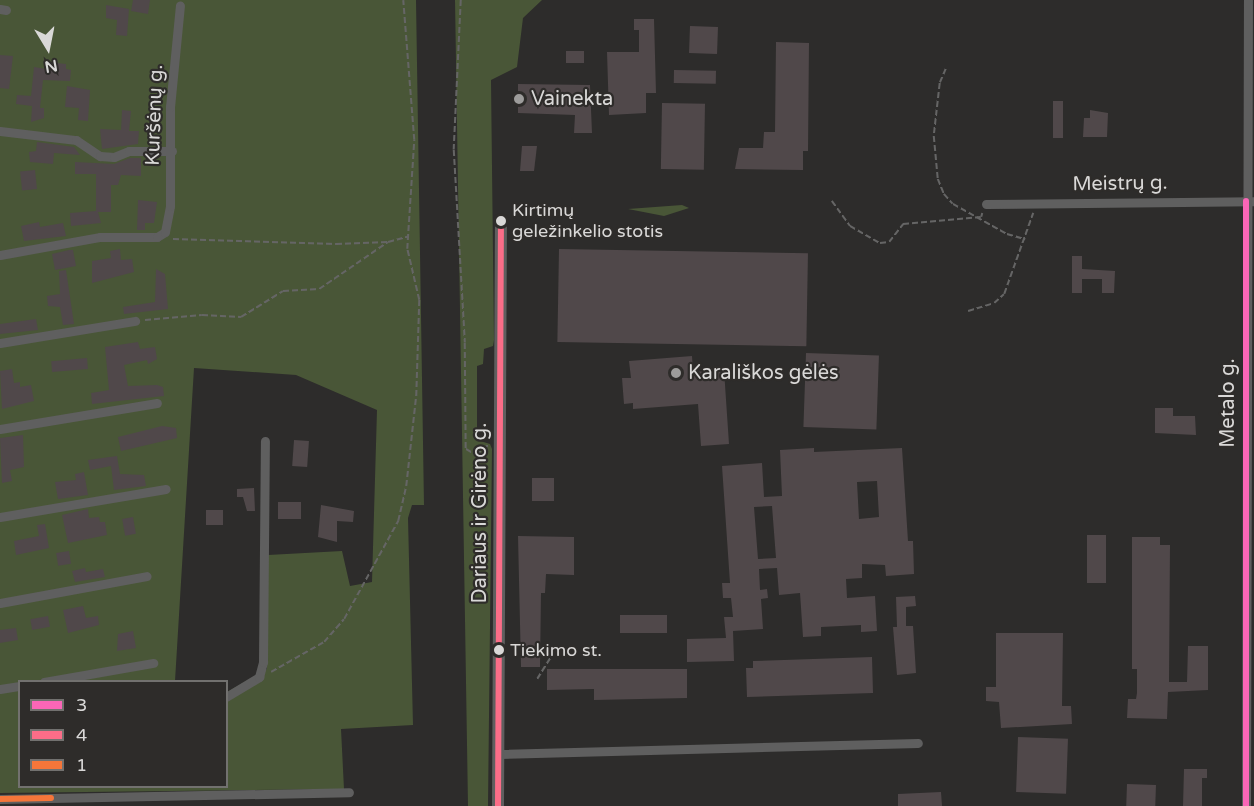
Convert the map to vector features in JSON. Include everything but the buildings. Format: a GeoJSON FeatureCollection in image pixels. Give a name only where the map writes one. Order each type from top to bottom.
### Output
{"type":"FeatureCollection","features":[{"type":"Feature","properties":{"kind":"street","name":"Metalo g."},"geometry":{"type":"LineString","coordinates":[[1245,806],[1250,201],[1248,0]]}},
{"type":"Feature","properties":{"kind":"street","name":"Kuršėnų g."},"geometry":{"type":"LineString","coordinates":[[164,231],[172,151],[170,107],[180,5]]}},
{"type":"Feature","properties":{"kind":"street"},"geometry":{"type":"LineString","coordinates":[[0,131],[75,140],[100,156],[114,157],[129,151],[172,151]]}},
{"type":"Feature","properties":{"kind":"street","name":"Meistrų g."},"geometry":{"type":"LineString","coordinates":[[986,204],[1250,201]]}},
{"type":"Feature","properties":{"kind":"street","name":"Dariaus ir Girėno g."},"geometry":{"type":"LineString","coordinates":[[498,806],[501,221]]}},
{"type":"Feature","properties":{"kind":"street"},"geometry":{"type":"LineString","coordinates":[[0,255],[100,237],[164,231]]}},
{"type":"Feature","properties":{"kind":"street"},"geometry":{"type":"LineString","coordinates":[[0,343],[135,321]]}},
{"type":"Feature","properties":{"kind":"street"},"geometry":{"type":"LineString","coordinates":[[0,429],[157,402]]}},
{"type":"Feature","properties":{"kind":"street"},"geometry":{"type":"LineString","coordinates":[[228,696],[259,677],[263,662],[265,441]]}},
{"type":"Feature","properties":{"kind":"street"},"geometry":{"type":"LineString","coordinates":[[0,517],[166,489]]}},
{"type":"Feature","properties":{"kind":"street"},"geometry":{"type":"LineString","coordinates":[[0,603],[147,576]]}},
{"type":"Feature","properties":{"kind":"street"},"geometry":{"type":"LineString","coordinates":[[50,680],[153,663]]}},
{"type":"Feature","properties":{"kind":"street"},"geometry":{"type":"LineString","coordinates":[[0,689],[18,686]]}},
{"type":"Feature","properties":{"kind":"street"},"geometry":{"type":"LineString","coordinates":[[498,754],[918,743]]}},
{"type":"Feature","properties":{"kind":"street"},"geometry":{"type":"LineString","coordinates":[[0,799],[164,791],[349,792]]}},
{"type":"Feature","properties":{"kind":"path"},"geometry":{"type":"LineString","coordinates":[[259,677],[292,663],[324,642],[338,627],[398,521],[406,486],[419,349],[419,300],[409,267],[408,236],[414,140],[403,0]]}},
{"type":"Feature","properties":{"kind":"path"},"geometry":{"type":"LineString","coordinates":[[461,0],[454,150],[465,343],[466,449],[476,456],[487,445],[500,442]]}},
{"type":"Feature","properties":{"kind":"path"},"geometry":{"type":"LineString","coordinates":[[946,69],[936,108],[938,179],[953,204],[981,216],[1007,234],[1025,239]]}},
{"type":"Feature","properties":{"kind":"path"},"geometry":{"type":"LineString","coordinates":[[832,201],[850,226],[880,243],[889,242],[903,224],[981,216]]}},
{"type":"Feature","properties":{"kind":"path"},"geometry":{"type":"LineString","coordinates":[[968,311],[994,303],[1004,294],[1036,203]]}},
{"type":"Feature","properties":{"kind":"path"},"geometry":{"type":"LineString","coordinates":[[981,216],[986,204]]}},
{"type":"Feature","properties":{"kind":"path"},"geometry":{"type":"LineString","coordinates":[[164,231],[189,241],[387,242],[408,236]]}},
{"type":"Feature","properties":{"kind":"path"},"geometry":{"type":"LineString","coordinates":[[135,321],[202,315],[241,317],[283,291],[319,289],[387,242]]}},
{"type":"Feature","properties":{"kind":"path"},"geometry":{"type":"LineString","coordinates":[[537,679],[552,655]]}},
{"type":"Feature","properties":{"kind":"green space"},"geometry":{"type":"Polygon","coordinates":[[[0,0],[416,0],[424,505],[412,505],[408,518],[413,725],[341,729],[344,789],[0,793],[0,0]],[[194,368],[175,680],[18,680],[18,788],[228,788],[228,691],[267,669],[268,555],[342,551],[350,586],[372,582],[377,410],[296,375],[194,368]]]}},
{"type":"Feature","properties":{"kind":"green space"},"geometry":{"type":"Polygon","coordinates":[[[455,0],[542,0],[523,18],[517,67],[491,80],[494,340],[493,346],[484,349],[483,364],[477,366],[477,440],[490,444],[492,449],[488,806],[468,806],[455,0]]]}},
{"type":"Feature","properties":{"kind":"green space"},"geometry":{"type":"Polygon","coordinates":[[[682,205],[689,208],[664,216],[628,209],[682,205]]]}},
{"type":"Feature","properties":{"kind":"transit line","name":"3"},"geometry":{"type":"LineString","coordinates":[[1246,201],[1246,806]]}},
{"type":"Feature","properties":{"kind":"transit line","name":"4"},"geometry":{"type":"LineString","coordinates":[[498,806],[501,221]]}},
{"type":"Feature","properties":{"kind":"transit line","name":"1"},"geometry":{"type":"LineString","coordinates":[[0,799],[51,798]]}},
{"type":"Feature","properties":{"kind":"place","name":"Vainekta"},"geometry":{"type":"Point","coordinates":[519,99]}},
{"type":"Feature","properties":{"kind":"place","name":"Kirtimų geležinkelio stotis"},"geometry":{"type":"Point","coordinates":[501,221]}},
{"type":"Feature","properties":{"kind":"place","name":"Karališkos gėlės"},"geometry":{"type":"Point","coordinates":[676,373]}},
{"type":"Feature","properties":{"kind":"place","name":"Tiekimo st."},"geometry":{"type":"Point","coordinates":[499,650]}}]}
